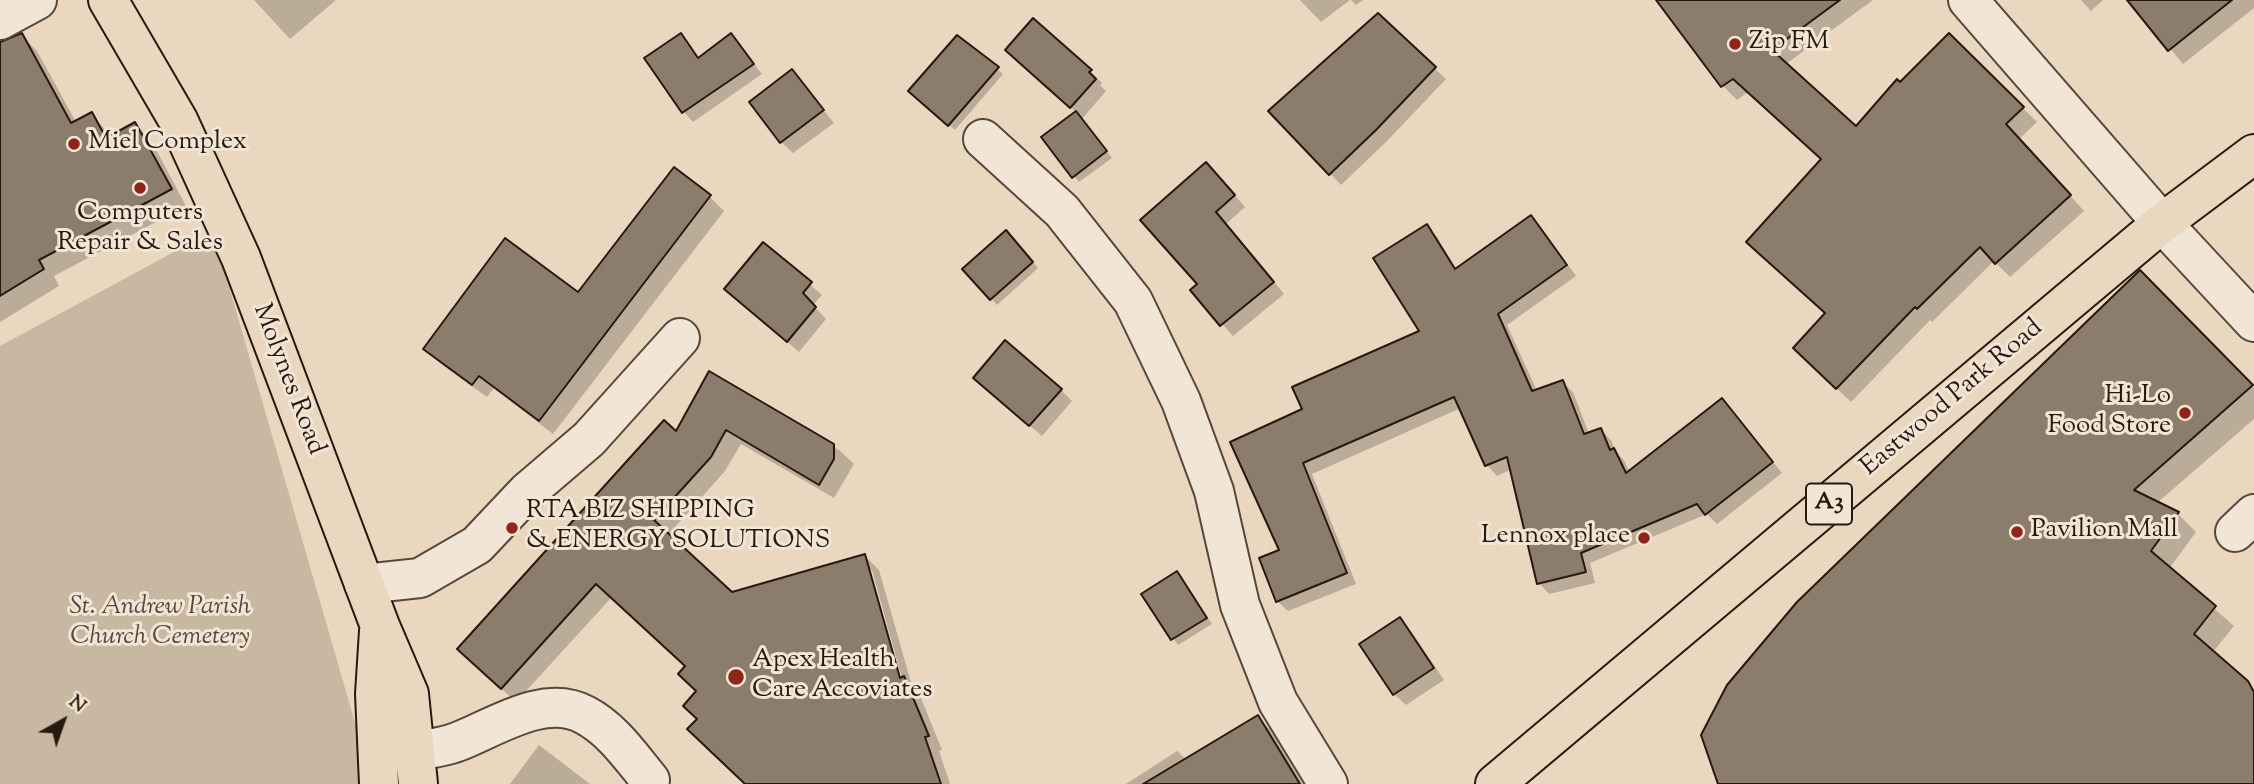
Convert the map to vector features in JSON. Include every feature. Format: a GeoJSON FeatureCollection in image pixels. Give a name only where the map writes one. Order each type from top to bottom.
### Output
{"type":"FeatureCollection","features":[{"type":"Feature","properties":{"kind":"main road","name":"Molynes Road"},"geometry":{"type":"LineString","coordinates":[[108,0],[178,120],[241,258],[380,626],[375,694],[379,784]]}},
{"type":"Feature","properties":{"kind":"main road","name":"Eastwood Park Road"},"geometry":{"type":"LineString","coordinates":[[1495,784],[2162,223],[2254,155]]}},
{"type":"Feature","properties":{"kind":"main road"},"geometry":{"type":"LineString","coordinates":[[380,626],[409,694],[417,768]]}},
{"type":"Feature","properties":{"kind":"street"},"geometry":{"type":"LineString","coordinates":[[0,20],[37,0]]}},
{"type":"Feature","properties":{"kind":"street"},"geometry":{"type":"LineString","coordinates":[[1968,0],[2162,223],[2254,322]]}},
{"type":"Feature","properties":{"kind":"street"},"geometry":{"type":"LineString","coordinates":[[983,139],[1062,211],[1133,301],[1181,401],[1209,478],[1240,605],[1273,690],[1284,713],[1328,784]]}},
{"type":"Feature","properties":{"kind":"street"},"geometry":{"type":"LineString","coordinates":[[364,584],[420,578],[477,545],[527,492],[589,439],[680,338]]}},
{"type":"Feature","properties":{"kind":"street"},"geometry":{"type":"LineString","coordinates":[[417,768],[455,743],[518,715],[556,707],[585,714],[612,735],[650,780]]}},
{"type":"Feature","properties":{"kind":"green space","name":"St. Andrew Parish Church Cemetery"},"geometry":{"type":"Polygon","coordinates":[[[213,231],[362,747],[360,784],[0,784],[0,346],[213,231]]]}},
{"type":"Feature","properties":{"kind":"building"},"geometry":{"type":"Polygon","coordinates":[[[1656,0],[1840,0],[1772,50],[1856,126],[1897,79],[1900,82],[1949,33],[2024,107],[2006,124],[2071,195],[1995,264],[1980,247],[1917,309],[1915,307],[1836,389],[1793,348],[1825,313],[1746,242],[1821,159],[1733,79],[1721,87],[1656,0]]]}},
{"type":"Feature","properties":{"kind":"building"},"geometry":{"type":"Polygon","coordinates":[[[2127,0],[2232,0],[2168,51],[2127,0]]]}},
{"type":"Feature","properties":{"kind":"building"},"geometry":{"type":"Polygon","coordinates":[[[1378,13],[1436,67],[1329,175],[1268,111],[1378,13]]]}},
{"type":"Feature","properties":{"kind":"building"},"geometry":{"type":"Polygon","coordinates":[[[1033,18],[1092,70],[1089,72],[1096,79],[1070,108],[1005,50],[1033,18]]]}},
{"type":"Feature","properties":{"kind":"building","name":"Miel Complex"},"geometry":{"type":"Polygon","coordinates":[[[22,33],[71,123],[92,112],[106,138],[135,122],[172,189],[39,260],[44,269],[0,296],[0,42],[22,33]]]}},
{"type":"Feature","properties":{"kind":"building"},"geometry":{"type":"Polygon","coordinates":[[[681,33],[698,58],[731,33],[754,64],[682,113],[644,58],[681,33]]]}},
{"type":"Feature","properties":{"kind":"building"},"geometry":{"type":"Polygon","coordinates":[[[957,35],[999,67],[948,126],[908,91],[957,35]]]}},
{"type":"Feature","properties":{"kind":"building"},"geometry":{"type":"Polygon","coordinates":[[[792,69],[824,110],[780,143],[749,102],[792,69]]]}},
{"type":"Feature","properties":{"kind":"building"},"geometry":{"type":"Polygon","coordinates":[[[1076,111],[1107,151],[1072,178],[1041,137],[1076,111]]]}},
{"type":"Feature","properties":{"kind":"building"},"geometry":{"type":"Polygon","coordinates":[[[1206,162],[1235,195],[1216,212],[1274,282],[1220,326],[1190,290],[1197,284],[1140,220],[1206,162]]]}},
{"type":"Feature","properties":{"kind":"building"},"geometry":{"type":"Polygon","coordinates":[[[674,167],[711,195],[539,421],[479,376],[472,385],[423,349],[505,238],[578,292],[674,167]]]}},
{"type":"Feature","properties":{"kind":"building"},"geometry":{"type":"Polygon","coordinates":[[[1531,215],[1567,265],[1498,314],[1532,391],[1563,380],[1584,434],[1601,428],[1610,450],[1614,448],[1626,473],[1722,398],[1773,462],[1705,515],[1697,504],[1581,553],[1586,572],[1537,584],[1507,457],[1485,466],[1454,397],[1303,463],[1347,573],[1276,602],[1259,558],[1279,550],[1230,442],[1302,409],[1292,387],[1419,331],[1373,258],[1427,224],[1455,269],[1531,215]]]}},
{"type":"Feature","properties":{"kind":"building"},"geometry":{"type":"Polygon","coordinates":[[[1006,230],[1033,262],[990,300],[962,269],[1006,230]]]}},
{"type":"Feature","properties":{"kind":"building"},"geometry":{"type":"Polygon","coordinates":[[[763,242],[812,282],[803,293],[816,307],[787,342],[724,289],[763,242]]]}},
{"type":"Feature","properties":{"kind":"building","name":"Pavilion Mall"},"geometry":{"type":"Polygon","coordinates":[[[2140,270],[2253,385],[2134,490],[2179,512],[2151,551],[2216,606],[2194,634],[2248,681],[2254,692],[2254,784],[1718,784],[1701,735],[1727,685],[1797,602],[2140,270]]]}},
{"type":"Feature","properties":{"kind":"building"},"geometry":{"type":"Polygon","coordinates":[[[1005,340],[1062,389],[1029,426],[973,378],[1005,340]]]}},
{"type":"Feature","properties":{"kind":"building"},"geometry":{"type":"Polygon","coordinates":[[[709,371],[834,444],[834,459],[819,485],[726,430],[711,457],[654,520],[732,592],[865,554],[900,678],[904,676],[929,736],[925,737],[941,784],[745,784],[687,729],[697,719],[683,706],[696,691],[678,674],[685,666],[596,584],[501,689],[457,649],[664,420],[676,431],[709,371]]]}},
{"type":"Feature","properties":{"kind":"building"},"geometry":{"type":"Polygon","coordinates":[[[1177,571],[1207,618],[1171,640],[1141,594],[1177,571]]]}},
{"type":"Feature","properties":{"kind":"building"},"geometry":{"type":"Polygon","coordinates":[[[1400,617],[1434,668],[1393,695],[1359,644],[1400,617]]]}},
{"type":"Feature","properties":{"kind":"building"},"geometry":{"type":"Polygon","coordinates":[[[1258,715],[1300,784],[1143,784],[1258,715]]]}},
{"type":"Feature","properties":{"kind":"place","name":"Zip FM"},"geometry":{"type":"Point","coordinates":[1735,44]}},
{"type":"Feature","properties":{"kind":"place","name":"Miel Complex"},"geometry":{"type":"Point","coordinates":[74,144]}},
{"type":"Feature","properties":{"kind":"place","name":"Computers Repair & Sales"},"geometry":{"type":"Point","coordinates":[140,188]}},
{"type":"Feature","properties":{"kind":"place","name":"Hi-Lo Food Store"},"geometry":{"type":"Point","coordinates":[2185,413]}},
{"type":"Feature","properties":{"kind":"place","name":"RTA BIZ SHIPPING & ENERGY SOLUTIONS"},"geometry":{"type":"Point","coordinates":[512,528]}},
{"type":"Feature","properties":{"kind":"place","name":"Pavilion Mall"},"geometry":{"type":"Point","coordinates":[2017,532]}},
{"type":"Feature","properties":{"kind":"place","name":"Lennox place"},"geometry":{"type":"Point","coordinates":[1644,538]}},
{"type":"Feature","properties":{"kind":"place","name":"Apex Health Care Accoviates"},"geometry":{"type":"Point","coordinates":[736,677]}}]}
